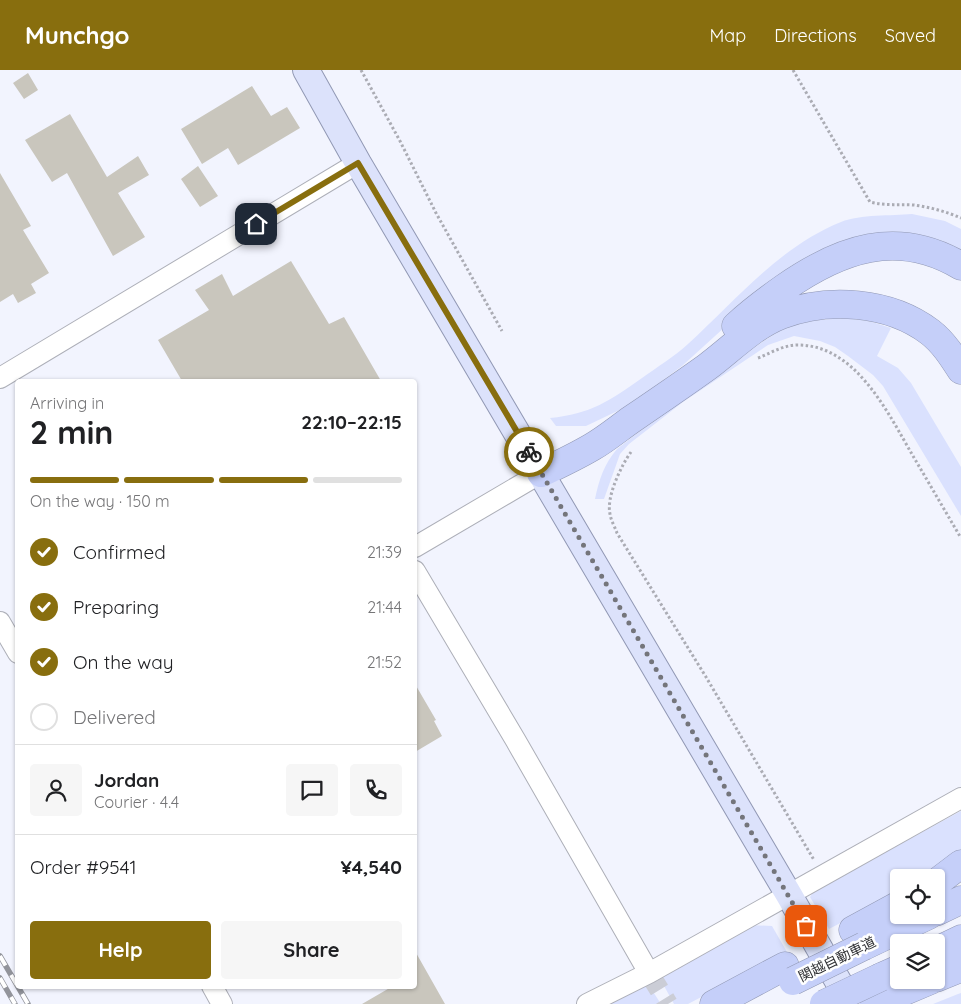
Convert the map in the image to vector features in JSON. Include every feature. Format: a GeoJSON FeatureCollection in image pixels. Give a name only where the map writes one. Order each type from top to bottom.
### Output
{"type":"FeatureCollection","features":[{"type":"Feature","properties":{"kind":"highway"},"geometry":{"type":"LineString","coordinates":[[653,405],[750,312],[806,272],[842,254],[861,249],[904,246],[936,254],[961,266]]}},
{"type":"Feature","properties":{"kind":"highway"},"geometry":{"type":"LineString","coordinates":[[541,473],[592,447],[709,365],[761,325],[781,315],[806,307],[850,304],[881,309],[901,316],[929,332],[945,346],[961,370]]}},
{"type":"Feature","properties":{"kind":"highway"},"geometry":{"type":"LineString","coordinates":[[945,877],[961,864]]}},
{"type":"Feature","properties":{"kind":"highway"},"geometry":{"type":"LineString","coordinates":[[945,908],[961,900]]}},
{"type":"Feature","properties":{"kind":"highway"},"geometry":{"type":"LineString","coordinates":[[714,1004],[789,973],[859,938],[890,912]]}},
{"type":"Feature","properties":{"kind":"highway","name":"関越自動車道"},"geometry":{"type":"LineString","coordinates":[[859,938],[902,924]]}},
{"type":"Feature","properties":{"kind":"highway"},"geometry":{"type":"LineString","coordinates":[[945,947],[961,939]]}},
{"type":"Feature","properties":{"kind":"highway"},"geometry":{"type":"LineString","coordinates":[[945,974],[961,968]]}},
{"type":"Feature","properties":{"kind":"highway","name":"関越自動車道"},"geometry":{"type":"LineString","coordinates":[[745,1004],[789,973]]}},
{"type":"Feature","properties":{"kind":"highway"},"geometry":{"type":"LineString","coordinates":[[824,1004],[886,986]]}},
{"type":"Feature","properties":{"kind":"main road"},"geometry":{"type":"LineString","coordinates":[[306,70],[358,163],[851,1004]]}},
{"type":"Feature","properties":{"kind":"street"},"geometry":{"type":"LineString","coordinates":[[0,378],[358,163]]}},
{"type":"Feature","properties":{"kind":"street"},"geometry":{"type":"LineString","coordinates":[[417,546],[541,473]]}},
{"type":"Feature","properties":{"kind":"street"},"geometry":{"type":"LineString","coordinates":[[417,574],[516,741],[649,973]]}},
{"type":"Feature","properties":{"kind":"street"},"geometry":{"type":"LineString","coordinates":[[0,622],[15,648]]}},
{"type":"Feature","properties":{"kind":"street"},"geometry":{"type":"LineString","coordinates":[[588,1004],[649,973],[961,798]]}},
{"type":"Feature","properties":{"kind":"street"},"geometry":{"type":"LineString","coordinates":[[945,880],[961,874]]}},
{"type":"Feature","properties":{"kind":"street"},"geometry":{"type":"LineString","coordinates":[[214,989],[222,1004]]}},
{"type":"Feature","properties":{"kind":"path"},"geometry":{"type":"LineString","coordinates":[[361,70],[400,141],[436,213],[502,332]]}},
{"type":"Feature","properties":{"kind":"path"},"geometry":{"type":"LineString","coordinates":[[793,70],[870,202],[880,205],[915,205],[950,213],[961,218]]}},
{"type":"Feature","properties":{"kind":"path"},"geometry":{"type":"LineString","coordinates":[[754,360],[780,348],[797,345],[814,347],[835,356],[852,368],[879,397],[961,538]]}},
{"type":"Feature","properties":{"kind":"path"},"geometry":{"type":"LineString","coordinates":[[635,447],[619,471],[613,489],[609,513],[617,533],[706,677],[823,875]]}},
{"type":"Feature","properties":{"kind":"shaded area"},"geometry":{"type":"Polygon","coordinates":[[[912,214],[945,221],[961,229],[961,257],[936,244],[769,287],[682,366],[630,405],[586,426],[556,426],[550,418],[577,413],[599,405],[671,358],[683,349],[759,276],[798,245],[819,233],[849,219],[912,214]]]}},
{"type":"Feature","properties":{"kind":"shaded area"},"geometry":{"type":"Polygon","coordinates":[[[848,318],[869,321],[891,328],[877,356],[898,368],[911,383],[961,467],[961,516],[883,386],[873,375],[835,347],[820,341],[794,336],[768,345],[683,402],[629,444],[620,454],[604,499],[595,499],[603,472],[617,449],[705,380],[779,331],[795,324],[848,318]]]}},
{"type":"Feature","properties":{"kind":"shaded area"},"geometry":{"type":"Polygon","coordinates":[[[961,811],[961,852],[937,869],[890,869],[890,897],[829,929],[810,897],[814,891],[961,811]]]}},
{"type":"Feature","properties":{"kind":"shaded area"},"geometry":{"type":"Polygon","coordinates":[[[750,925],[772,926],[787,952],[688,1004],[674,1004],[663,984],[664,972],[750,925]]]}},
{"type":"Feature","properties":{"kind":"shaded area"},"geometry":{"type":"Polygon","coordinates":[[[648,984],[661,1004],[604,1004],[648,984]]]}},
{"type":"Feature","properties":{"kind":"shaded area"},"geometry":{"type":"Polygon","coordinates":[[[961,993],[961,1004],[933,1004],[958,994],[961,993]]]}},
{"type":"Feature","properties":{"kind":"building"},"geometry":{"type":"Polygon","coordinates":[[[28,73],[38,90],[24,99],[13,83],[28,73]]]}},
{"type":"Feature","properties":{"kind":"building"},"geometry":{"type":"Polygon","coordinates":[[[252,86],[271,116],[287,107],[300,128],[238,165],[228,148],[202,164],[181,129],[252,86]]]}},
{"type":"Feature","properties":{"kind":"building"},"geometry":{"type":"Polygon","coordinates":[[[70,114],[107,177],[138,156],[149,175],[118,193],[145,237],[113,256],[67,173],[52,182],[25,140],[70,114]]]}},
{"type":"Feature","properties":{"kind":"building"},"geometry":{"type":"Polygon","coordinates":[[[198,166],[218,196],[200,207],[181,179],[198,166]]]}},
{"type":"Feature","properties":{"kind":"building"},"geometry":{"type":"Polygon","coordinates":[[[0,173],[31,226],[23,230],[49,273],[31,284],[36,293],[18,303],[13,294],[0,302],[0,173]]]}},
{"type":"Feature","properties":{"kind":"building"},"geometry":{"type":"Polygon","coordinates":[[[291,261],[329,324],[344,317],[380,379],[181,379],[158,340],[209,310],[195,290],[222,274],[233,296],[291,261]]]}},
{"type":"Feature","properties":{"kind":"building"},"geometry":{"type":"Polygon","coordinates":[[[417,687],[436,720],[434,721],[442,736],[417,751],[417,687]]]}},
{"type":"Feature","properties":{"kind":"building"},"geometry":{"type":"Polygon","coordinates":[[[417,955],[445,1004],[362,1004],[388,989],[417,989],[417,955]]]}},
{"type":"Feature","properties":{"kind":"tunnel"},"geometry":{"type":"LineString","coordinates":[[649,973],[668,1004]]}},
{"type":"Feature","properties":{"kind":"railway"},"geometry":{"type":"LineString","coordinates":[[0,956],[15,982]]}},
{"type":"Feature","properties":{"kind":"railway"},"geometry":{"type":"LineString","coordinates":[[0,978],[15,1004]]}},
{"type":"Feature","properties":{"kind":"railway"},"geometry":{"type":"LineString","coordinates":[[19,989],[28,1004]]}},
{"type":"Feature","properties":{"kind":"way so far"},"geometry":{"type":"LineString","coordinates":[[529,452],[806,926]]}},
{"type":"Feature","properties":{"kind":"route"},"geometry":{"type":"LineString","coordinates":[[256,224],[358,163],[529,452]]}}]}
